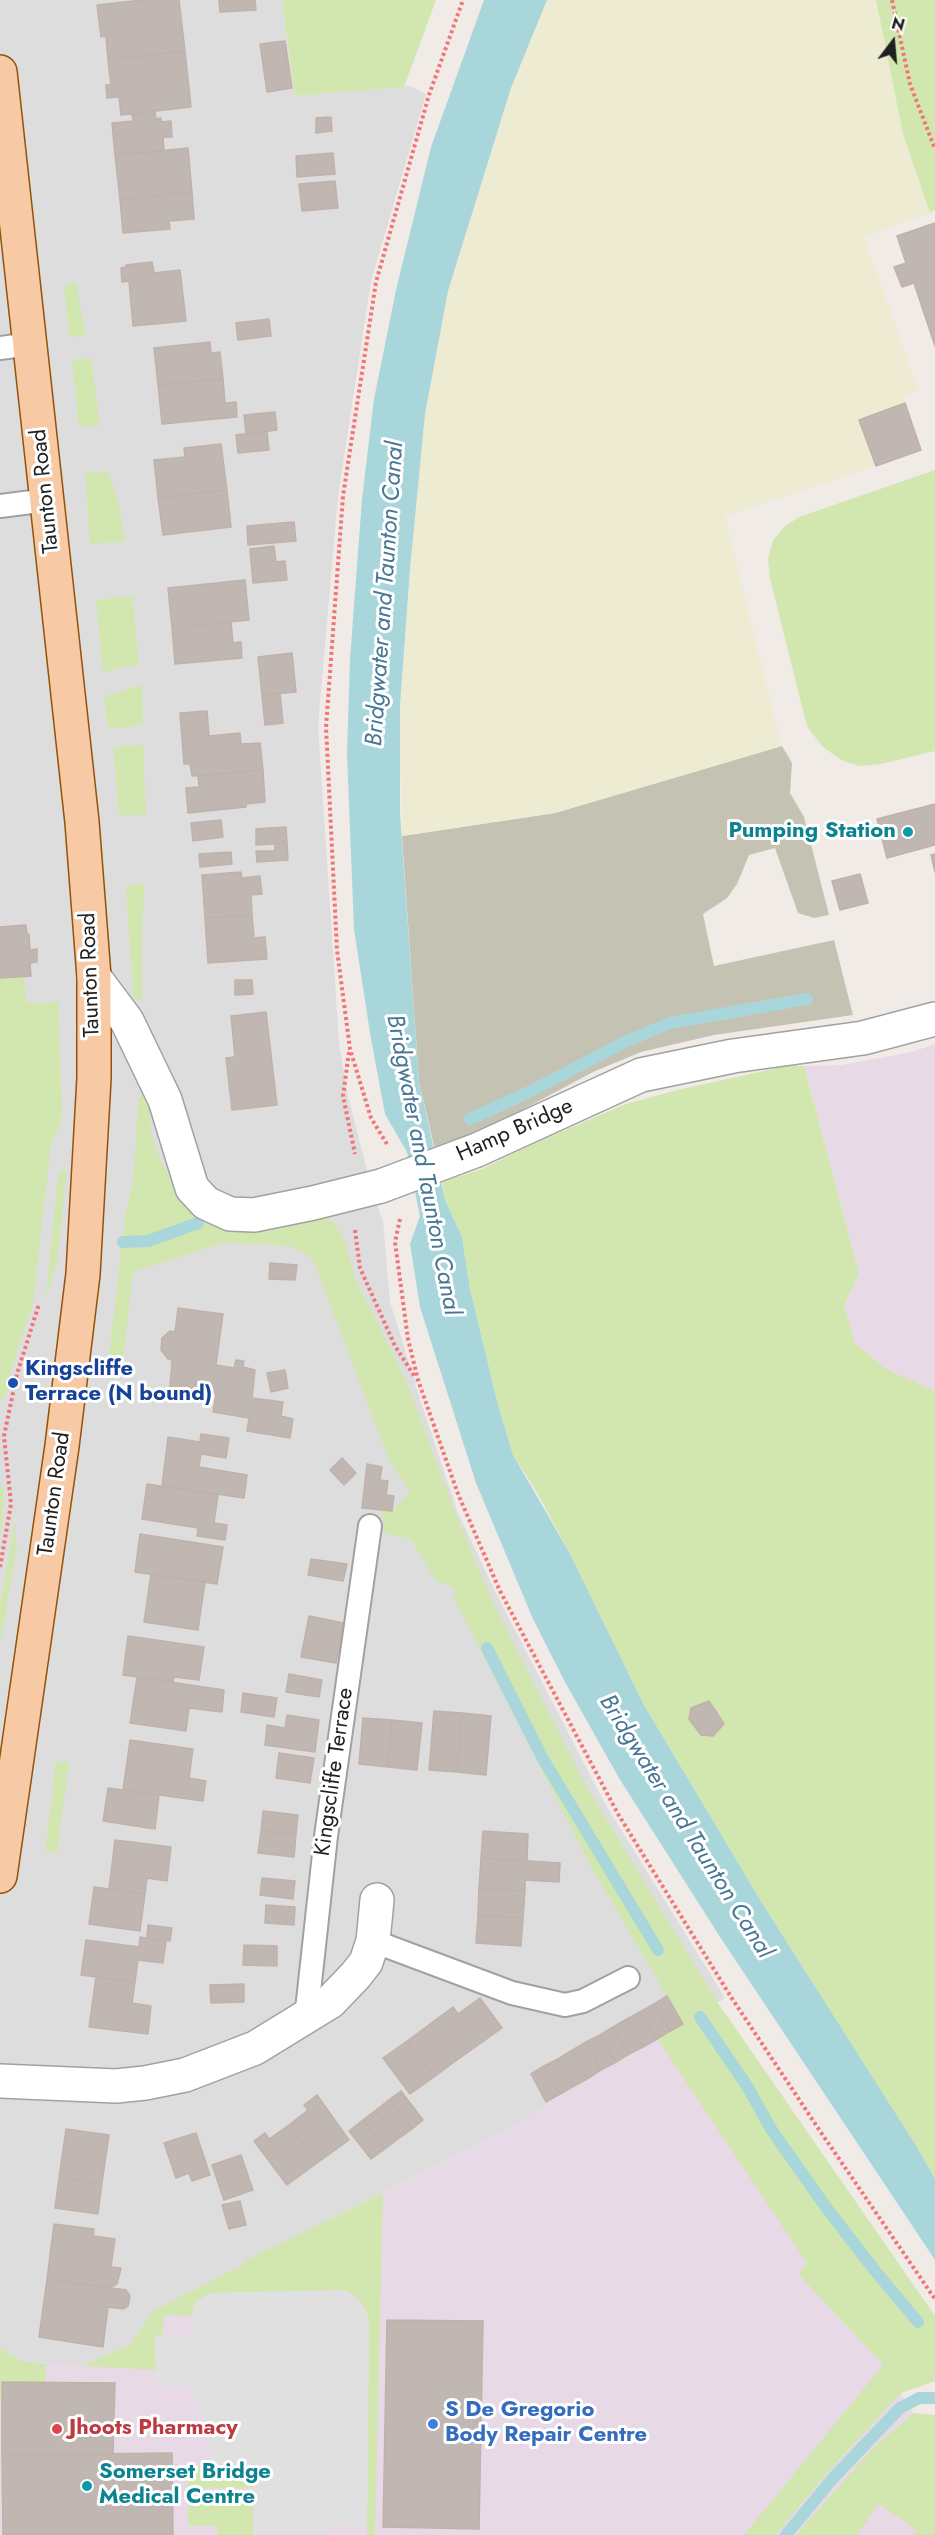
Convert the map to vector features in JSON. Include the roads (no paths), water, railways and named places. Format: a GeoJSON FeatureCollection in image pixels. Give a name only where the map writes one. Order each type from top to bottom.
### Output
{"type":"FeatureCollection","features":[{"type":"Feature","properties":{"kind":"main road","name":"Taunton Road"},"geometry":{"type":"LineString","coordinates":[[0,72],[15,346],[47,500],[82,822],[94,977],[94,1099],[83,1274],[62,1446],[2,1841],[0,1876]]}},
{"type":"Feature","properties":{"kind":"street","name":"Hamp Bridge"},"geometry":{"type":"LineString","coordinates":[[94,977],[127,1021],[165,1100],[192,1188],[206,1203],[230,1214],[254,1215],[371,1189],[477,1150],[641,1075],[733,1056],[812,1047],[863,1038],[935,1019]]}},
{"type":"Feature","properties":{"kind":"street"},"geometry":{"type":"LineString","coordinates":[[0,2081],[116,2086],[185,2075],[255,2049],[330,2002],[355,1976],[366,1962],[374,1941],[377,1900]]}},
{"type":"Feature","properties":{"kind":"lane"},"geometry":{"type":"LineString","coordinates":[[0,506],[47,500]]}},
{"type":"Feature","properties":{"kind":"lane","name":"Kingscliffe Terrace"},"geometry":{"type":"LineString","coordinates":[[306,2019],[326,1836],[370,1526]]}},
{"type":"Feature","properties":{"kind":"lane"},"geometry":{"type":"LineString","coordinates":[[374,1941],[512,1993],[565,2005],[583,2001],[628,1978]]}},
{"type":"Feature","properties":{"kind":"water","name":"Bridgwater and Taunton Canal"},"geometry":{"type":"Polygon","coordinates":[[[484,0],[547,0],[511,88],[448,291],[425,414],[400,705],[400,814],[419,1081],[445,1200],[462,1237],[470,1289],[498,1405],[513,1455],[569,1552],[644,1705],[762,1903],[935,2179],[935,2260],[722,1940],[619,1778],[565,1682],[533,1619],[476,1483],[420,1307],[410,1244],[420,1216],[407,1152],[385,1114],[354,929],[347,754],[350,659],[362,499],[374,399],[396,290],[431,147],[484,0]]]}},
{"type":"Feature","properties":{"kind":"waterway"},"geometry":{"type":"LineString","coordinates":[[470,1119],[527,1093],[625,1042],[670,1023],[807,999]]}},
{"type":"Feature","properties":{"kind":"waterway"},"geometry":{"type":"LineString","coordinates":[[123,1242],[148,1241],[198,1223]]}},
{"type":"Feature","properties":{"kind":"waterway"},"geometry":{"type":"LineString","coordinates":[[487,1648],[543,1759],[658,1950]]}},
{"type":"Feature","properties":{"kind":"waterway"},"geometry":{"type":"LineString","coordinates":[[700,2017],[747,2086],[771,2129],[825,2206],[918,2322]]}},
{"type":"Feature","properties":{"kind":"waterway"},"geometry":{"type":"LineString","coordinates":[[786,2535],[834,2477],[900,2408],[919,2398],[935,2398]]}},
{"type":"Feature","properties":{"kind":"place","name":"Pumping Station"},"geometry":{"type":"Point","coordinates":[908,832]}},
{"type":"Feature","properties":{"kind":"place","name":"Kingscliffe Terrace (N bound)"},"geometry":{"type":"Point","coordinates":[13,1383]}},
{"type":"Feature","properties":{"kind":"place","name":"S De Gregorio Body Repair Centre"},"geometry":{"type":"Point","coordinates":[433,2424]}},
{"type":"Feature","properties":{"kind":"place","name":"Jhoots Pharmacy"},"geometry":{"type":"Point","coordinates":[57,2429]}},
{"type":"Feature","properties":{"kind":"place","name":"Somerset Bridge Medical Centre"},"geometry":{"type":"Point","coordinates":[87,2486]}}]}
